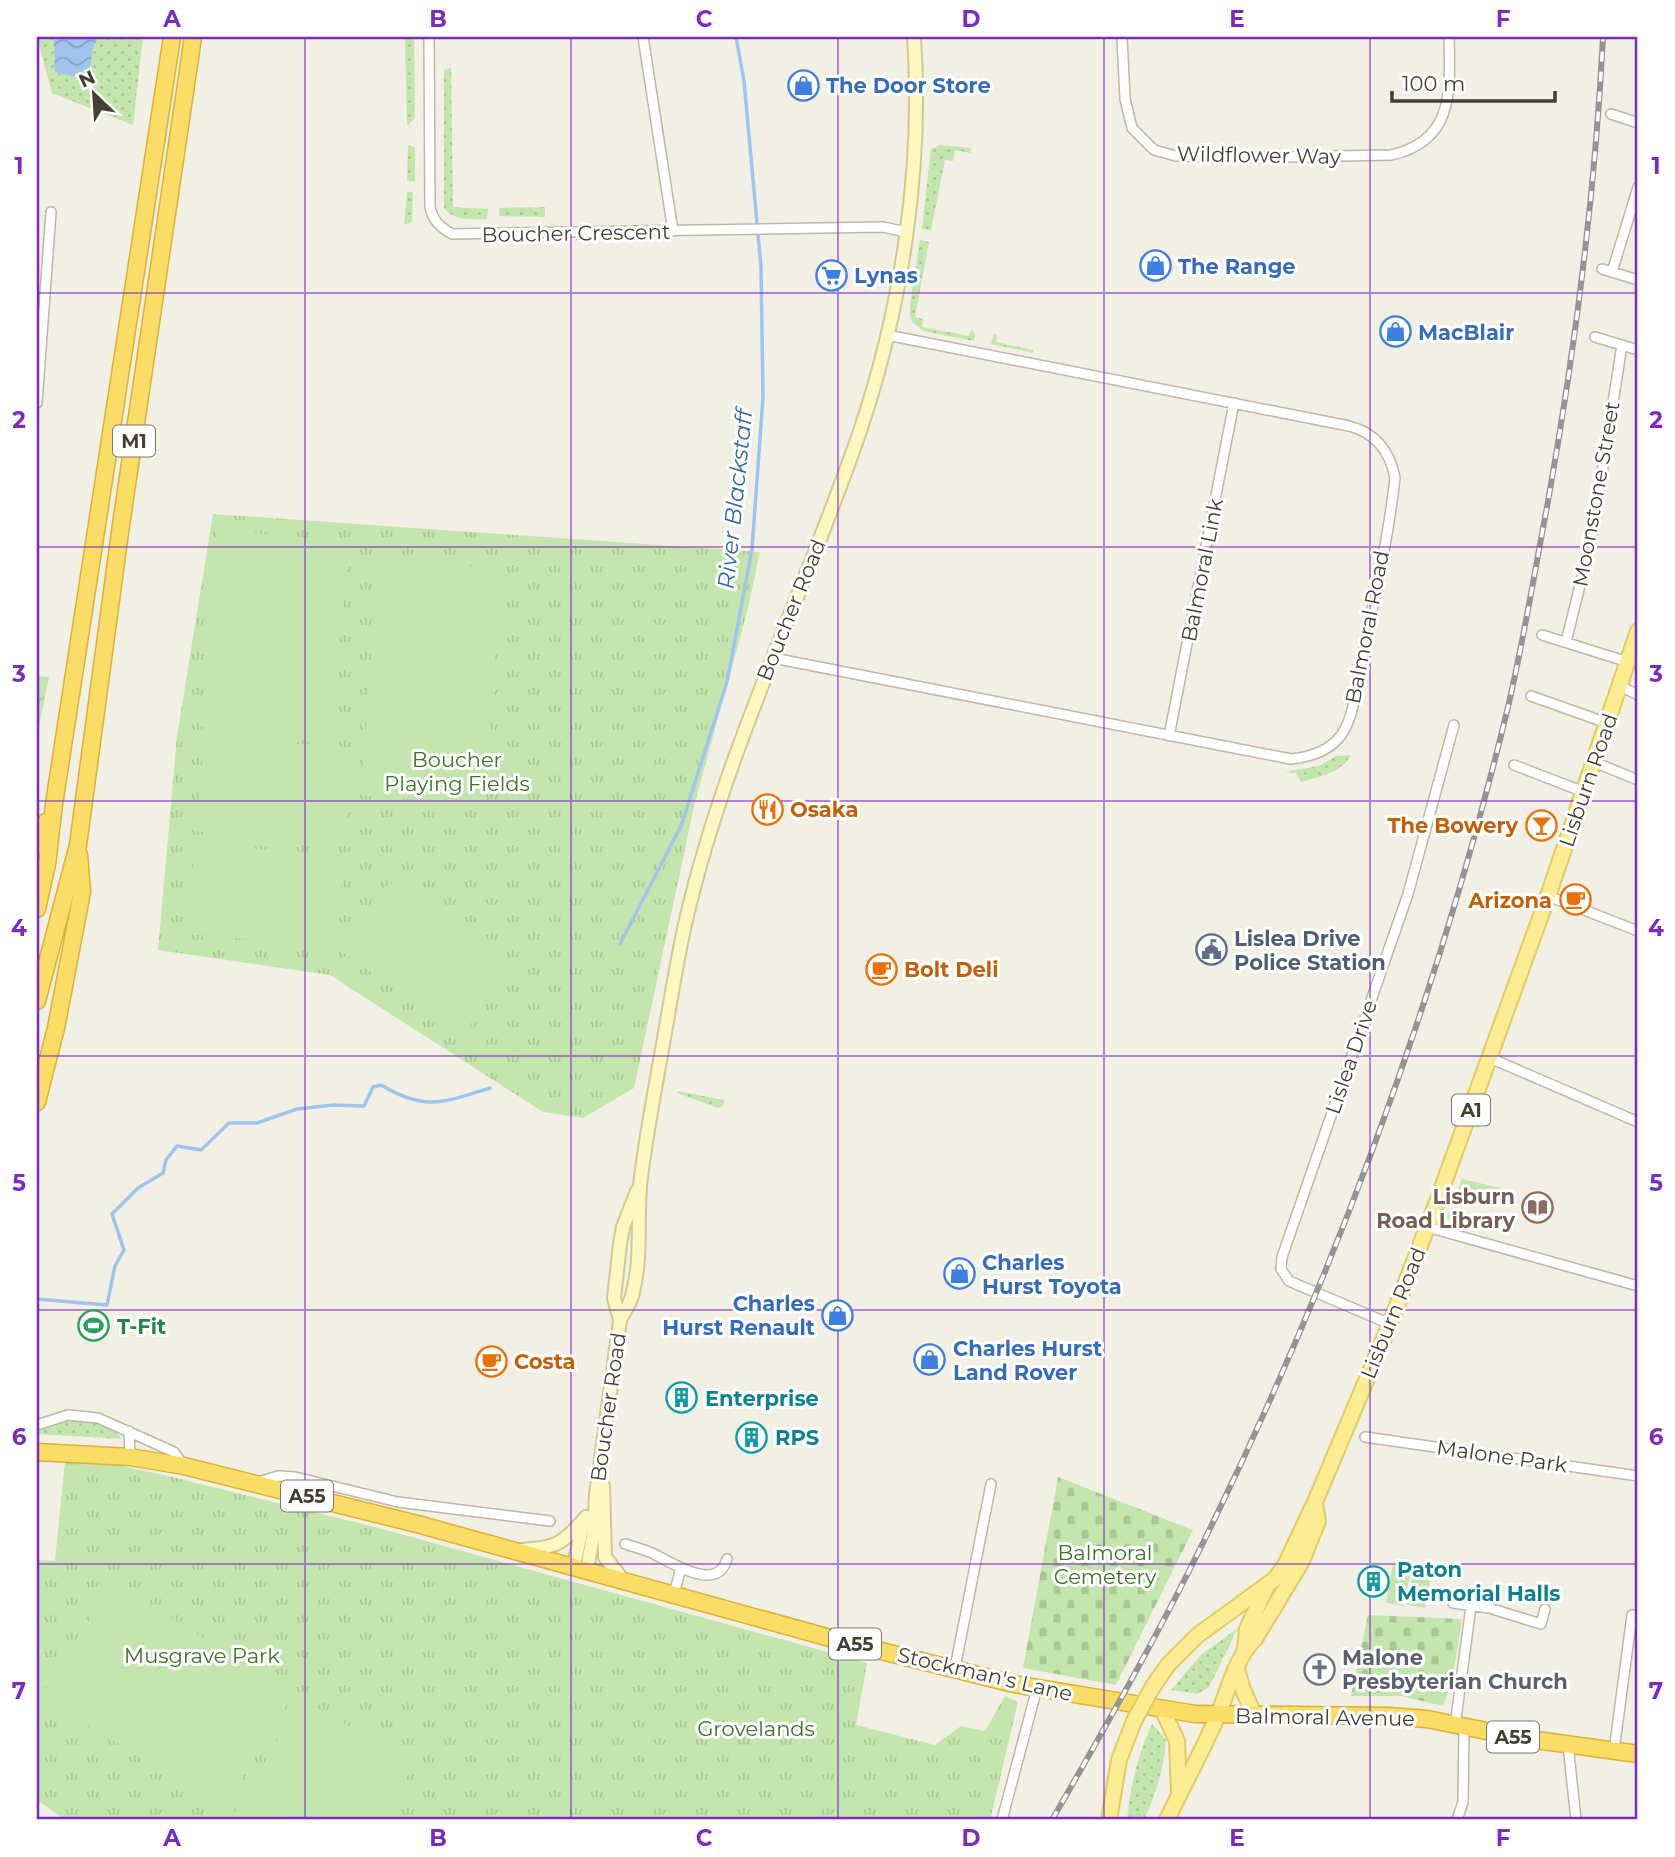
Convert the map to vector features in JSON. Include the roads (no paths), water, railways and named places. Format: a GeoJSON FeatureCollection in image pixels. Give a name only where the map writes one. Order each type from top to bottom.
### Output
{"type":"FeatureCollection","features":[{"type":"Feature","properties":{"kind":"highway","name":"M1"},"geometry":{"type":"LineString","coordinates":[[37,909],[47,864],[172,37]]}},
{"type":"Feature","properties":{"kind":"highway","name":"M1"},"geometry":{"type":"LineString","coordinates":[[37,1001],[78,845],[121,525],[193,37]]}},
{"type":"Feature","properties":{"kind":"highway","name":"M1"},"geometry":{"type":"LineString","coordinates":[[37,846],[54,804]]}},
{"type":"Feature","properties":{"kind":"highway","name":"M1"},"geometry":{"type":"LineString","coordinates":[[37,1102],[56,1028],[82,892],[78,845]]}},
{"type":"Feature","properties":{"kind":"highway","name":"Stockman's Lane"},"geometry":{"type":"LineString","coordinates":[[37,1452],[130,1457],[184,1466],[580,1567],[841,1641],[1037,1688],[1162,1709],[1219,1715]]}},
{"type":"Feature","properties":{"kind":"highway","name":"Balmoral Avenue"},"geometry":{"type":"LineString","coordinates":[[1219,1715],[1389,1716],[1427,1719],[1568,1745],[1638,1754]]}},
{"type":"Feature","properties":{"kind":"main road","name":"Lisburn Road"},"geometry":{"type":"LineString","coordinates":[[1108,1820],[1119,1759],[1134,1721],[1152,1688],[1168,1664],[1198,1635],[1266,1587],[1285,1565],[1315,1502],[1390,1324],[1490,1058],[1638,631]]}},
{"type":"Feature","properties":{"kind":"main road","name":"A1"},"geometry":{"type":"LineString","coordinates":[[1245,1649],[1255,1639],[1302,1561],[1318,1521],[1315,1502]]}},
{"type":"Feature","properties":{"kind":"main road","name":"A1"},"geometry":{"type":"LineString","coordinates":[[1167,1820],[1219,1715],[1245,1649],[1247,1629],[1266,1587]]}},
{"type":"Feature","properties":{"kind":"main road"},"geometry":{"type":"LineString","coordinates":[[1237,1669],[1255,1716]]}},
{"type":"Feature","properties":{"kind":"main road"},"geometry":{"type":"LineString","coordinates":[[1162,1709],[1177,1741],[1180,1794]]}},
{"type":"Feature","properties":{"kind":"street","name":"Boucher Crescent"},"geometry":{"type":"LineString","coordinates":[[429,37],[428,188],[432,217],[452,234],[883,227],[906,232]]}},
{"type":"Feature","properties":{"kind":"street"},"geometry":{"type":"LineString","coordinates":[[643,37],[673,231]]}},
{"type":"Feature","properties":{"kind":"street","name":"Boucher Road"},"geometry":{"type":"LineString","coordinates":[[580,1567],[594,1531],[596,1495],[620,1320],[632,1297],[640,1234],[641,1180],[685,921],[724,790],[862,427],[887,335],[906,232],[915,138],[914,37]]}},
{"type":"Feature","properties":{"kind":"street","name":"Wildflower Way"},"geometry":{"type":"LineString","coordinates":[[1122,37],[1125,99],[1132,128],[1154,150],[1176,156],[1229,158],[1370,156],[1404,152],[1415,147],[1439,125],[1448,105],[1450,37]]}},
{"type":"Feature","properties":{"kind":"street"},"geometry":{"type":"LineString","coordinates":[[1611,114],[1638,123]]}},
{"type":"Feature","properties":{"kind":"street"},"geometry":{"type":"LineString","coordinates":[[1612,272],[1638,187]]}},
{"type":"Feature","properties":{"kind":"street"},"geometry":{"type":"LineString","coordinates":[[37,403],[51,212]]}},
{"type":"Feature","properties":{"kind":"street"},"geometry":{"type":"LineString","coordinates":[[1602,269],[1638,280]]}},
{"type":"Feature","properties":{"kind":"street","name":"Balmoral Road"},"geometry":{"type":"LineString","coordinates":[[773,659],[1291,759],[1306,758],[1332,746],[1348,720],[1395,478],[1385,450],[1364,430],[887,335]]}},
{"type":"Feature","properties":{"kind":"street"},"geometry":{"type":"LineString","coordinates":[[1595,337],[1638,350]]}},
{"type":"Feature","properties":{"kind":"street","name":"Moonstone Street"},"geometry":{"type":"LineString","coordinates":[[1566,642],[1592,537],[1622,345]]}},
{"type":"Feature","properties":{"kind":"street","name":"Balmoral Link"},"geometry":{"type":"LineString","coordinates":[[1169,736],[1234,403]]}},
{"type":"Feature","properties":{"kind":"street"},"geometry":{"type":"LineString","coordinates":[[1542,635],[1628,662]]}},
{"type":"Feature","properties":{"kind":"street"},"geometry":{"type":"LineString","coordinates":[[1620,686],[1638,695]]}},
{"type":"Feature","properties":{"kind":"street"},"geometry":{"type":"LineString","coordinates":[[1531,696],[1607,723]]}},
{"type":"Feature","properties":{"kind":"street","name":"Lislea Drive"},"geometry":{"type":"LineString","coordinates":[[1390,1324],[1289,1281],[1281,1269],[1282,1257],[1408,894],[1454,725]]}},
{"type":"Feature","properties":{"kind":"street"},"geometry":{"type":"LineString","coordinates":[[1594,762],[1638,780]]}},
{"type":"Feature","properties":{"kind":"street"},"geometry":{"type":"LineString","coordinates":[[1514,765],[1584,792]]}},
{"type":"Feature","properties":{"kind":"street"},"geometry":{"type":"LineString","coordinates":[[1548,896],[1638,931]]}},
{"type":"Feature","properties":{"kind":"street"},"geometry":{"type":"LineString","coordinates":[[1490,1058],[1638,1122]]}},
{"type":"Feature","properties":{"kind":"street","name":"Boucher Road"},"geometry":{"type":"LineString","coordinates":[[620,1320],[614,1298],[620,1244],[623,1227],[641,1180]]}},
{"type":"Feature","properties":{"kind":"street"},"geometry":{"type":"LineString","coordinates":[[1427,1227],[1638,1286]]}},
{"type":"Feature","properties":{"kind":"street","name":"Stockman's Lane"},"geometry":{"type":"LineString","coordinates":[[37,1425],[68,1415],[98,1418],[174,1451],[184,1466]]}},
{"type":"Feature","properties":{"kind":"street"},"geometry":{"type":"LineString","coordinates":[[130,1431],[130,1457]]}},
{"type":"Feature","properties":{"kind":"street","name":"Malone Park"},"geometry":{"type":"LineString","coordinates":[[1365,1437],[1638,1476]]}},
{"type":"Feature","properties":{"kind":"street"},"geometry":{"type":"LineString","coordinates":[[601,1461],[604,1557],[622,1579]]}},
{"type":"Feature","properties":{"kind":"street","name":"Stockman's Lane"},"geometry":{"type":"LineString","coordinates":[[253,1483],[278,1476],[295,1477],[432,1507],[550,1521]]}},
{"type":"Feature","properties":{"kind":"street"},"geometry":{"type":"LineString","coordinates":[[954,1668],[991,1484]]}},
{"type":"Feature","properties":{"kind":"street","name":"Boucher Road"},"geometry":{"type":"LineString","coordinates":[[580,1567],[586,1517],[596,1495]]}},
{"type":"Feature","properties":{"kind":"street"},"geometry":{"type":"LineString","coordinates":[[421,1525],[432,1507]]}},
{"type":"Feature","properties":{"kind":"street"},"geometry":{"type":"LineString","coordinates":[[514,1550],[544,1548],[563,1542],[586,1517]]}},
{"type":"Feature","properties":{"kind":"street"},"geometry":{"type":"LineString","coordinates":[[625,1544],[650,1552],[681,1568],[708,1576],[718,1574],[727,1559]]}},
{"type":"Feature","properties":{"kind":"street"},"geometry":{"type":"LineString","coordinates":[[674,1594],[681,1568]]}},
{"type":"Feature","properties":{"kind":"street"},"geometry":{"type":"LineString","coordinates":[[1454,1604],[1489,1608],[1541,1624],[1545,1609]]}},
{"type":"Feature","properties":{"kind":"street"},"geometry":{"type":"LineString","coordinates":[[1457,1820],[1462,1802],[1460,1727],[1471,1606]]}},
{"type":"Feature","properties":{"kind":"street"},"geometry":{"type":"LineString","coordinates":[[1614,1751],[1632,1615]]}},
{"type":"Feature","properties":{"kind":"street"},"geometry":{"type":"LineString","coordinates":[[1002,1820],[1037,1688]]}},
{"type":"Feature","properties":{"kind":"street"},"geometry":{"type":"LineString","coordinates":[[1568,1745],[1576,1820]]}},
{"type":"Feature","properties":{"kind":"water"},"geometry":{"type":"Polygon","coordinates":[[[64,37],[98,37],[93,48],[89,73],[72,76],[55,72],[54,40],[64,37]]]}},
{"type":"Feature","properties":{"kind":"waterway","name":"River Blackstaff"},"geometry":{"type":"LineString","coordinates":[[620,944],[681,826],[727,682],[752,549],[763,397],[761,267],[744,81],[736,37]]}},
{"type":"Feature","properties":{"kind":"waterway","name":"River Blackstaff"},"geometry":{"type":"LineString","coordinates":[[37,1299],[107,1305],[115,1266],[124,1250],[112,1214],[138,1188],[163,1173],[166,1160],[177,1146],[201,1150],[229,1123],[257,1123],[297,1109],[333,1105],[364,1106],[373,1087],[381,1085],[423,1102],[447,1100],[490,1088]]}},
{"type":"Feature","properties":{"kind":"railway"},"geometry":{"type":"LineString","coordinates":[[1052,1820],[1189,1571],[1286,1364],[1331,1258],[1372,1150],[1446,932],[1479,822],[1507,711],[1547,507],[1582,273],[1595,155],[1603,37]]}},
{"type":"Feature","properties":{"kind":"place","name":"The Door Store"},"geometry":{"type":"Point","coordinates":[803,85]}},
{"type":"Feature","properties":{"kind":"place","name":"The Range"},"geometry":{"type":"Point","coordinates":[1155,266]}},
{"type":"Feature","properties":{"kind":"place","name":"Lynas"},"geometry":{"type":"Point","coordinates":[831,275]}},
{"type":"Feature","properties":{"kind":"place","name":"MacBlair"},"geometry":{"type":"Point","coordinates":[1395,332]}},
{"type":"Feature","properties":{"kind":"place","name":"Osaka"},"geometry":{"type":"Point","coordinates":[767,809]}},
{"type":"Feature","properties":{"kind":"place","name":"The Bowery"},"geometry":{"type":"Point","coordinates":[1541,825]}},
{"type":"Feature","properties":{"kind":"place","name":"Arizona"},"geometry":{"type":"Point","coordinates":[1575,900]}},
{"type":"Feature","properties":{"kind":"place","name":"Lislea Drive Police Station"},"geometry":{"type":"Point","coordinates":[1211,950]}},
{"type":"Feature","properties":{"kind":"place","name":"Bolt Deli"},"geometry":{"type":"Point","coordinates":[881,969]}},
{"type":"Feature","properties":{"kind":"place","name":"Lisburn Road Library"},"geometry":{"type":"Point","coordinates":[1538,1208]}},
{"type":"Feature","properties":{"kind":"place","name":"Charles Hurst Toyota"},"geometry":{"type":"Point","coordinates":[959,1274]}},
{"type":"Feature","properties":{"kind":"place","name":"Charles Hurst Renault"},"geometry":{"type":"Point","coordinates":[838,1315]}},
{"type":"Feature","properties":{"kind":"place","name":"T-Fit"},"geometry":{"type":"Point","coordinates":[94,1326]}},
{"type":"Feature","properties":{"kind":"place","name":"Charles Hurst Land Rover"},"geometry":{"type":"Point","coordinates":[930,1360]}},
{"type":"Feature","properties":{"kind":"place","name":"Costa"},"geometry":{"type":"Point","coordinates":[491,1361]}},
{"type":"Feature","properties":{"kind":"place","name":"Enterprise"},"geometry":{"type":"Point","coordinates":[682,1398]}},
{"type":"Feature","properties":{"kind":"place","name":"RPS"},"geometry":{"type":"Point","coordinates":[752,1437]}},
{"type":"Feature","properties":{"kind":"place","name":"Paton Memorial Halls"},"geometry":{"type":"Point","coordinates":[1374,1581]}},
{"type":"Feature","properties":{"kind":"place","name":"Malone Presbyterian Church"},"geometry":{"type":"Point","coordinates":[1319,1669]}},
{"type":"Feature","properties":{"kind":"park label","name":"Boucher Playing Fields"},"geometry":{"type":"Point","coordinates":[457,771]}},
{"type":"Feature","properties":{"kind":"park label","name":"Balmoral Cemetery"},"geometry":{"type":"Point","coordinates":[1105,1564]}},
{"type":"Feature","properties":{"kind":"park label","name":"Musgrave Park"},"geometry":{"type":"Point","coordinates":[202,1655]}},
{"type":"Feature","properties":{"kind":"park label","name":"Grovelands"},"geometry":{"type":"Point","coordinates":[756,1728]}}]}
